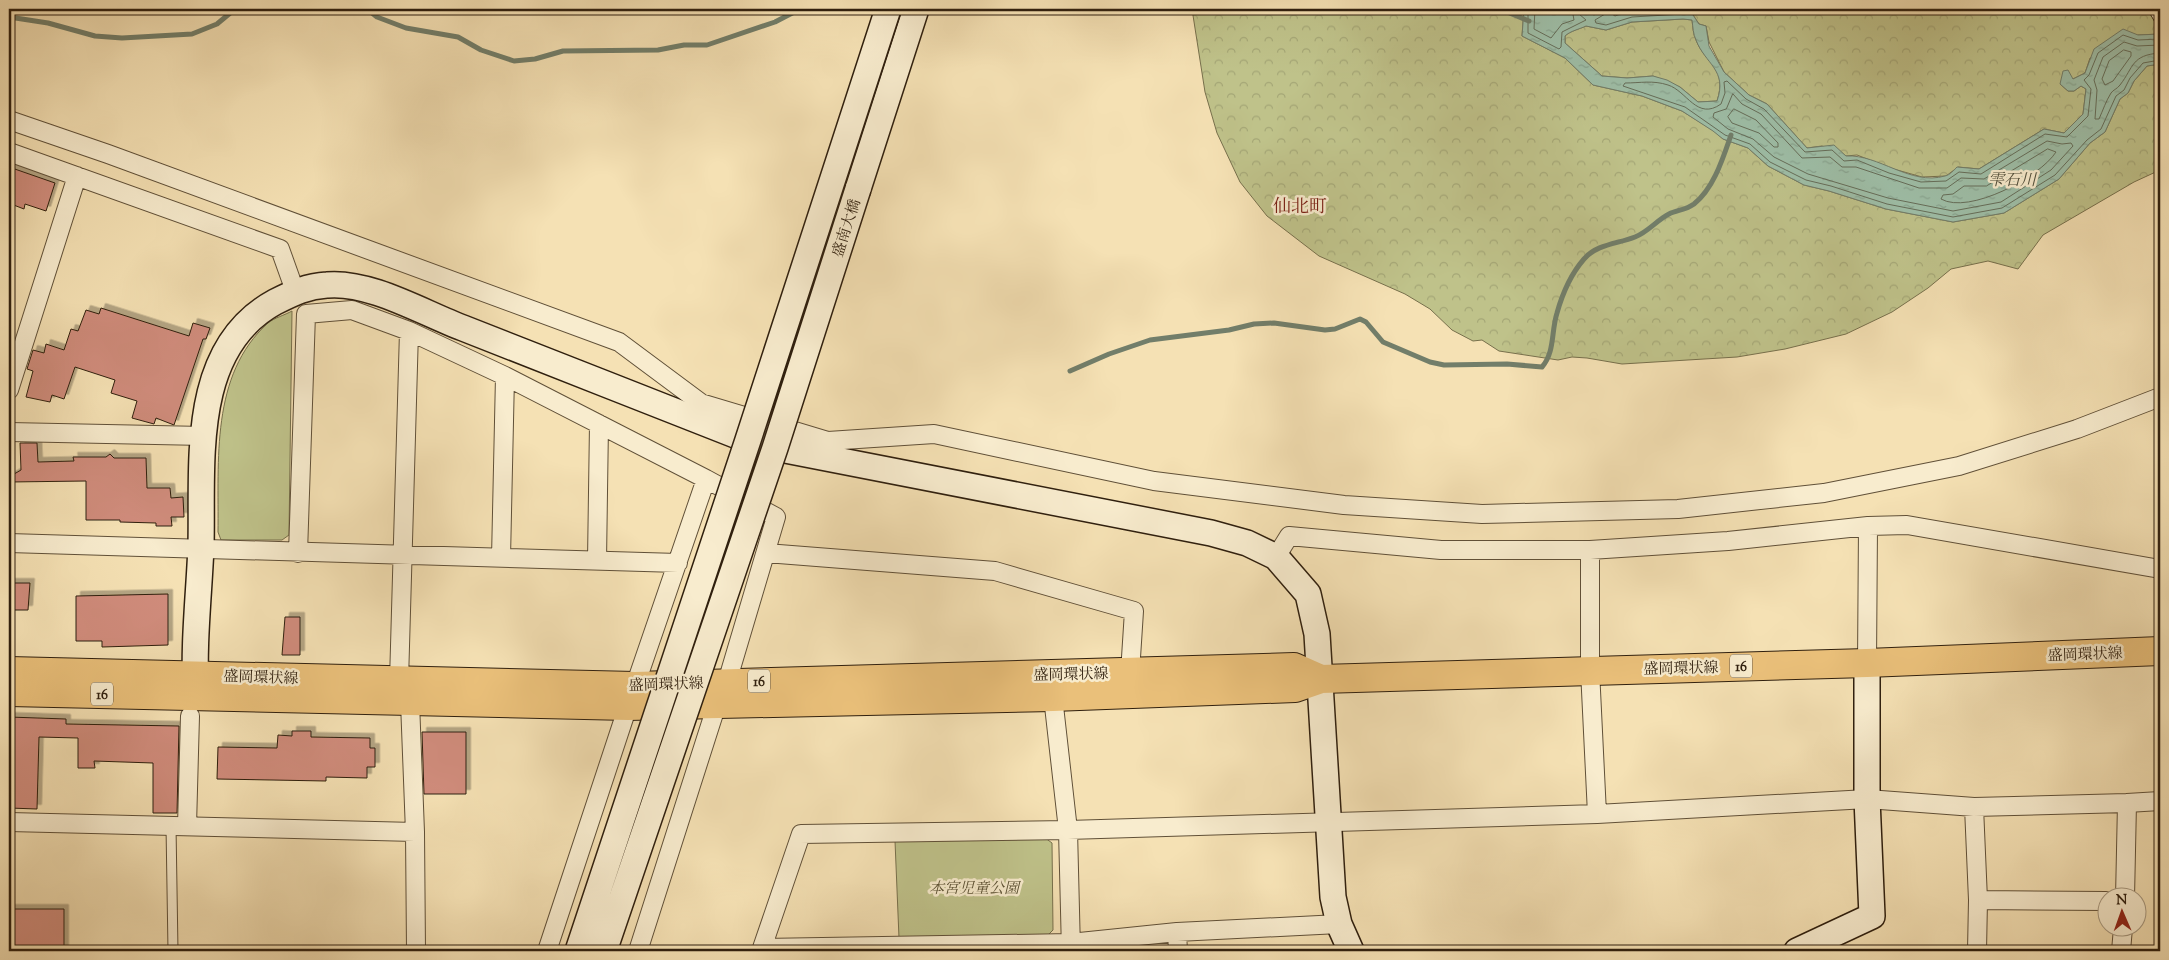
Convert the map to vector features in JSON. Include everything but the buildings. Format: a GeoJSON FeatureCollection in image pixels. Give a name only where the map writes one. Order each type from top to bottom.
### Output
{"type":"FeatureCollection","features":[{"type":"Feature","properties":{"kind":"main road","name":"盛岡環状線"},"geometry":{"type":"LineString","coordinates":[[722,693],[1053,696],[1295,688],[1321,680],[1590,670],[1867,663],[2160,651]]}},
{"type":"Feature","properties":{"kind":"main road","name":"盛岡環状線"},"geometry":{"type":"LineString","coordinates":[[9,692],[194,696],[404,692],[632,696],[1294,667],[1321,680]]}},
{"type":"Feature","properties":{"kind":"main road","name":"盛岡環状線"},"geometry":{"type":"LineString","coordinates":[[9,671],[194,696]]}},
{"type":"Feature","properties":{"kind":"street","name":"盛南大橋"},"geometry":{"type":"LineString","coordinates":[[578,951],[748,440],[888,9]]}},
{"type":"Feature","properties":{"kind":"street","name":"盛南大橋"},"geometry":{"type":"LineString","coordinates":[[604,951],[775,448],[916,9]]}},
{"type":"Feature","properties":{"kind":"street"},"geometry":{"type":"LineString","coordinates":[[9,120],[108,154],[619,342],[701,403],[828,441],[934,434],[1154,481],[1344,505],[1482,514],[1678,510],[1824,493],[1959,466],[2077,428],[2160,397]]}},
{"type":"Feature","properties":{"kind":"street"},"geometry":{"type":"LineString","coordinates":[[9,152],[280,249],[295,291]]}},
{"type":"Feature","properties":{"kind":"street"},"geometry":{"type":"LineString","coordinates":[[9,390],[77,176]]}},
{"type":"Feature","properties":{"kind":"street"},"geometry":{"type":"LineString","coordinates":[[179,826],[194,696],[204,436],[211,386],[231,343],[245,323],[266,307],[295,291],[329,284],[364,287],[429,315],[748,440],[775,448],[1211,533],[1247,543],[1276,557],[1308,594],[1317,634],[1333,897],[1339,924],[1352,951]]}},
{"type":"Feature","properties":{"kind":"street"},"geometry":{"type":"LineString","coordinates":[[298,553],[306,314],[352,310],[408,331],[505,376],[776,517],[722,693],[638,951]]}},
{"type":"Feature","properties":{"kind":"street"},"geometry":{"type":"LineString","coordinates":[[408,331],[402,553],[404,692],[415,832],[416,951]]}},
{"type":"Feature","properties":{"kind":"street"},"geometry":{"type":"LineString","coordinates":[[502,558],[505,376]]}},
{"type":"Feature","properties":{"kind":"street"},"geometry":{"type":"LineString","coordinates":[[598,561],[599,424]]}},
{"type":"Feature","properties":{"kind":"street"},"geometry":{"type":"LineString","coordinates":[[9,432],[204,436]]}},
{"type":"Feature","properties":{"kind":"street"},"geometry":{"type":"LineString","coordinates":[[547,951],[706,479]]}},
{"type":"Feature","properties":{"kind":"street"},"geometry":{"type":"LineString","coordinates":[[1276,557],[1289,536],[1441,550],[1590,550],[1728,541],[1868,526],[1907,526],[2160,569]]}},
{"type":"Feature","properties":{"kind":"street"},"geometry":{"type":"LineString","coordinates":[[1797,951],[1823,946],[1872,916],[1868,798],[1868,526]]}},
{"type":"Feature","properties":{"kind":"street"},"geometry":{"type":"LineString","coordinates":[[9,543],[298,553],[402,553],[678,563]]}},
{"type":"Feature","properties":{"kind":"street"},"geometry":{"type":"LineString","coordinates":[[1590,550],[1590,670],[1597,814]]}},
{"type":"Feature","properties":{"kind":"street"},"geometry":{"type":"LineString","coordinates":[[766,554],[995,571],[1134,611],[1130,673]]}},
{"type":"Feature","properties":{"kind":"street"},"geometry":{"type":"LineString","coordinates":[[1053,696],[1068,830],[1070,947]]}},
{"type":"Feature","properties":{"kind":"street"},"geometry":{"type":"LineString","coordinates":[[1339,924],[1178,932],[1070,947],[761,950],[801,834],[1068,830],[1597,814],[1868,798],[1974,807],[2160,801]]}},
{"type":"Feature","properties":{"kind":"street"},"geometry":{"type":"LineString","coordinates":[[2125,888],[2127,803]]}},
{"type":"Feature","properties":{"kind":"street"},"geometry":{"type":"LineString","coordinates":[[1974,807],[1978,900],[1976,951]]}},
{"type":"Feature","properties":{"kind":"street"},"geometry":{"type":"LineString","coordinates":[[9,822],[415,832]]}},
{"type":"Feature","properties":{"kind":"street"},"geometry":{"type":"LineString","coordinates":[[1978,900],[2096,901]]}},
{"type":"Feature","properties":{"kind":"street"},"geometry":{"type":"LineString","coordinates":[[1178,932],[1178,951]]}},
{"type":"Feature","properties":{"kind":"street"},"geometry":{"type":"LineString","coordinates":[[2121,951],[2122,938]]}},
{"type":"Feature","properties":{"kind":"lane"},"geometry":{"type":"LineString","coordinates":[[173,951],[179,826]]}},
{"type":"Feature","properties":{"kind":"green space"},"geometry":{"type":"Polygon","coordinates":[[[1192,9],[1524,9],[1522,36],[1565,58],[1593,85],[1642,96],[1682,111],[1714,131],[1723,139],[1748,148],[1768,166],[1804,185],[1886,209],[1953,222],[2004,213],[2059,179],[2090,143],[2105,132],[2120,99],[2128,93],[2134,81],[2147,66],[2160,64],[2160,170],[2134,182],[2043,235],[2018,269],[1988,261],[1951,269],[1928,288],[1892,312],[1846,334],[1785,349],[1737,357],[1622,364],[1572,357],[1558,360],[1499,351],[1482,340],[1473,341],[1452,330],[1430,309],[1405,294],[1319,256],[1267,216],[1240,182],[1217,133],[1205,92],[1192,9]]]}},
{"type":"Feature","properties":{"kind":"green space"},"geometry":{"type":"Polygon","coordinates":[[[1689,9],[2160,9],[2160,34],[2138,35],[2090,58],[2085,73],[2073,79],[2069,75],[2060,84],[2068,91],[2074,91],[2081,86],[2086,89],[2083,114],[2064,133],[2044,129],[1979,169],[1958,167],[1946,176],[1922,177],[1890,168],[1857,155],[1846,156],[1822,146],[1807,148],[1767,104],[1749,95],[1724,72],[1709,42],[1706,26],[1699,24],[1689,9]]]}},
{"type":"Feature","properties":{"kind":"green space"},"geometry":{"type":"Polygon","coordinates":[[[1692,20],[1696,40],[1718,73],[1720,90],[1717,101],[1698,102],[1680,87],[1653,76],[1627,78],[1602,76],[1565,43],[1565,36],[1567,34],[1586,26],[1606,30],[1632,22],[1692,20]]]}},
{"type":"Feature","properties":{"kind":"green space"},"geometry":{"type":"Polygon","coordinates":[[[292,311],[289,535],[282,540],[221,540],[218,532],[219,448],[227,393],[236,368],[249,344],[268,323],[292,311]]]}},
{"type":"Feature","properties":{"kind":"green space","name":"本宮児童公園"},"geometry":{"type":"Polygon","coordinates":[[[1044,837],[1052,843],[1053,930],[1048,935],[899,938],[895,841],[1044,837]]]}},
{"type":"Feature","properties":{"kind":"water","name":"雫石川"},"geometry":{"type":"Polygon","coordinates":[[[1524,9],[1578,9],[1594,15],[1608,9],[1689,9],[1699,24],[1706,26],[1709,46],[1724,72],[1749,95],[1767,104],[1807,148],[1834,145],[1846,156],[1870,160],[1907,174],[1932,178],[1947,175],[1957,167],[1979,169],[2044,129],[2064,133],[2083,114],[2086,89],[2081,86],[2074,91],[2068,91],[2060,84],[2063,71],[2068,70],[2073,79],[2085,73],[2094,49],[2123,29],[2138,35],[2160,34],[2160,64],[2147,66],[2134,81],[2128,93],[2120,99],[2105,132],[2090,143],[2059,179],[2004,213],[1953,222],[1886,209],[1804,185],[1768,166],[1748,148],[1723,139],[1682,111],[1642,96],[1593,85],[1565,58],[1522,36],[1524,9]],[[1692,20],[1632,22],[1606,30],[1586,26],[1567,34],[1565,36],[1565,43],[1602,76],[1627,78],[1653,76],[1667,80],[1680,87],[1698,102],[1717,101],[1720,90],[1718,74],[1696,40],[1692,20]]]}},
{"type":"Feature","properties":{"kind":"waterway"},"geometry":{"type":"LineString","coordinates":[[9,17],[48,23],[95,36],[122,38],[192,34],[217,24],[235,9]]}},
{"type":"Feature","properties":{"kind":"waterway"},"geometry":{"type":"LineString","coordinates":[[367,9],[377,17],[406,28],[458,37],[481,50],[514,61],[535,59],[563,51],[658,50],[684,45],[707,45],[775,22],[800,9]]}},
{"type":"Feature","properties":{"kind":"waterway"},"geometry":{"type":"LineString","coordinates":[[1500,9],[1529,21]]}},
{"type":"Feature","properties":{"kind":"waterway"},"geometry":{"type":"LineString","coordinates":[[1070,371],[1109,354],[1150,340],[1229,330],[1254,324],[1274,323],[1325,330],[1335,329],[1360,319],[1366,322],[1383,342],[1430,362],[1444,365],[1507,364],[1542,367],[1551,348],[1555,320],[1561,299],[1579,265],[1595,250],[1640,235],[1660,219],[1694,204],[1707,190],[1712,181],[1731,135]]}},
{"type":"Feature","properties":{"kind":"railway"},"geometry":{"type":"LineString","coordinates":[[2150,9],[2160,26]]}},
{"type":"Feature","properties":{"kind":"district","name":"仙北町"},"geometry":{"type":"Point","coordinates":[1300,206]}}]}
